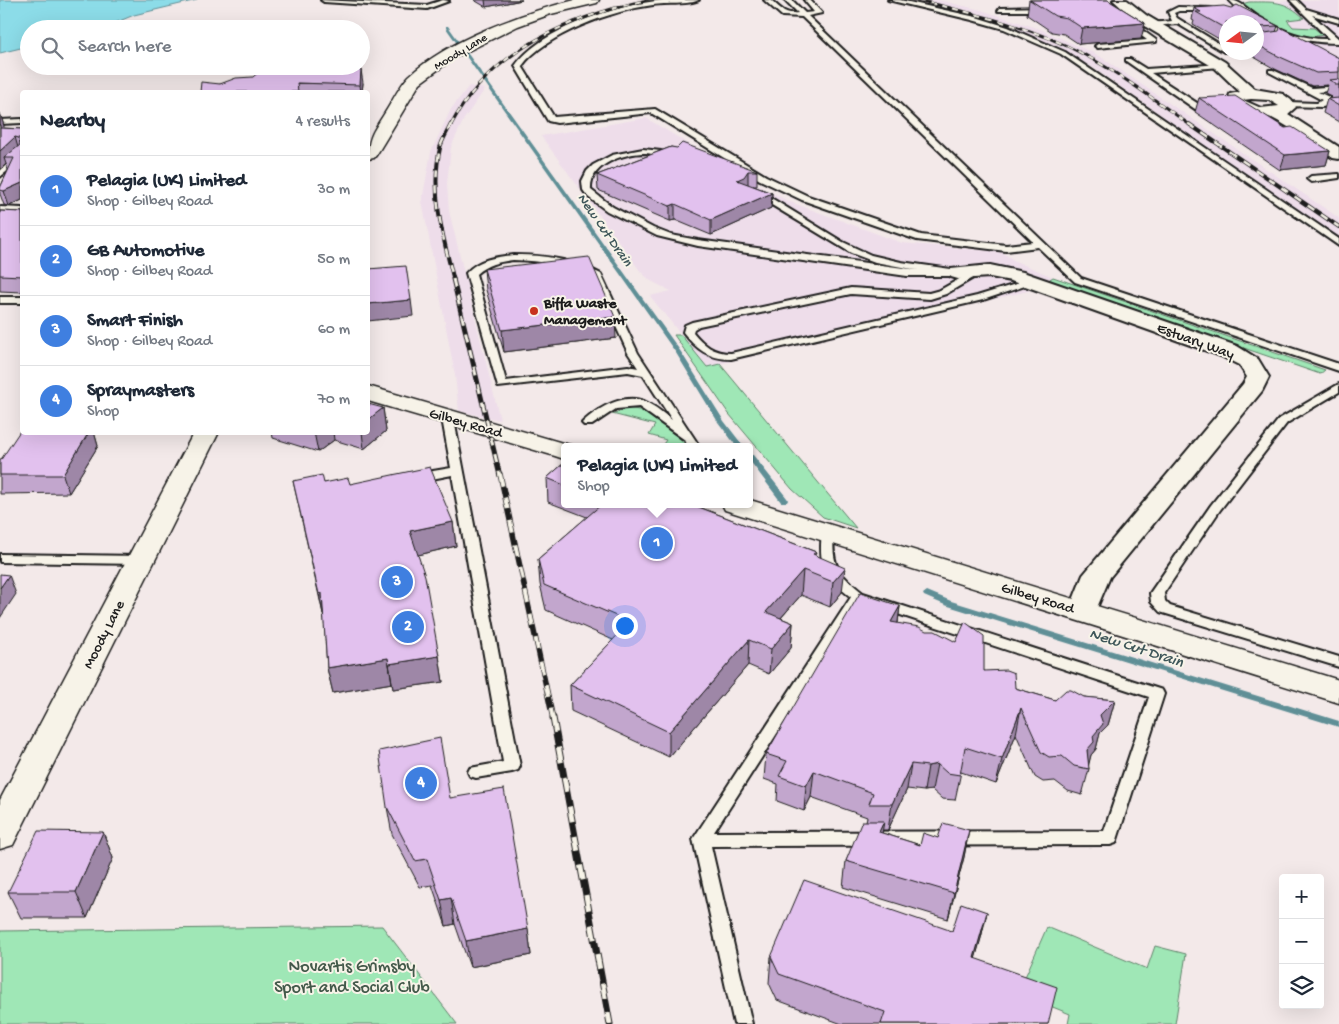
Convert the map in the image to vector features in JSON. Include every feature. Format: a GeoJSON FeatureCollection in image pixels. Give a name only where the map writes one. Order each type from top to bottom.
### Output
{"type":"FeatureCollection","features":[{"type":"Feature","properties":{"kind":"street","name":"Moody Lane"},"geometry":{"type":"LineString","coordinates":[[370,151],[414,80],[462,48],[513,23],[546,10],[592,0]]}},
{"type":"Feature","properties":{"kind":"street"},"geometry":{"type":"LineString","coordinates":[[1119,0],[1154,25],[1216,62],[1250,94]]}},
{"type":"Feature","properties":{"kind":"street"},"geometry":{"type":"LineString","coordinates":[[1281,108],[1250,110],[1233,105],[1235,98],[1250,94],[1274,97],[1281,108],[1336,150]]}},
{"type":"Feature","properties":{"kind":"street","name":"Estuary Way"},"geometry":{"type":"LineString","coordinates":[[968,272],[1003,272],[1229,351],[1243,357],[1254,366],[1258,377],[1254,386],[1097,575],[1083,610]]}},
{"type":"Feature","properties":{"kind":"street","name":"Gilbey Road"},"geometry":{"type":"LineString","coordinates":[[370,394],[561,451]]}},
{"type":"Feature","properties":{"kind":"street","name":"Moody Lane"},"geometry":{"type":"LineString","coordinates":[[4,819],[142,560],[205,435]]}},
{"type":"Feature","properties":{"kind":"street","name":"Gilbey Road"},"geometry":{"type":"LineString","coordinates":[[748,508],[1083,610],[1339,692]]}},
{"type":"Feature","properties":{"kind":"lane"},"geometry":{"type":"LineString","coordinates":[[324,0],[407,6],[434,6],[446,1]]}},
{"type":"Feature","properties":{"kind":"lane"},"geometry":{"type":"LineString","coordinates":[[407,6],[420,0]]}},
{"type":"Feature","properties":{"kind":"lane"},"geometry":{"type":"LineString","coordinates":[[696,0],[644,4],[597,18],[543,44],[521,60],[518,66],[551,119],[557,121],[646,111],[656,113],[763,178],[805,198],[920,238],[1006,248],[1039,244]]}},
{"type":"Feature","properties":{"kind":"lane"},"geometry":{"type":"LineString","coordinates":[[768,0],[784,15],[804,16],[819,13],[807,0]]}},
{"type":"Feature","properties":{"kind":"lane"},"geometry":{"type":"LineString","coordinates":[[788,0],[1078,280],[1339,368]]}},
{"type":"Feature","properties":{"kind":"lane"},"geometry":{"type":"LineString","coordinates":[[890,0],[974,18],[1006,28],[1063,53],[1339,243]]}},
{"type":"Feature","properties":{"kind":"lane"},"geometry":{"type":"LineString","coordinates":[[1232,0],[1255,15],[1291,34],[1307,40],[1337,41]]}},
{"type":"Feature","properties":{"kind":"lane"},"geometry":{"type":"LineString","coordinates":[[1293,0],[1337,41]]}},
{"type":"Feature","properties":{"kind":"lane"},"geometry":{"type":"LineString","coordinates":[[1000,10],[1048,8]]}},
{"type":"Feature","properties":{"kind":"lane"},"geometry":{"type":"LineString","coordinates":[[1216,10],[1178,9],[1172,12],[1174,19],[1219,44]]}},
{"type":"Feature","properties":{"kind":"lane"},"geometry":{"type":"LineString","coordinates":[[1301,9],[1339,21]]}},
{"type":"Feature","properties":{"kind":"lane"},"geometry":{"type":"LineString","coordinates":[[1098,46],[1154,41],[1128,24],[1154,25],[1180,22]]}},
{"type":"Feature","properties":{"kind":"lane"},"geometry":{"type":"LineString","coordinates":[[1128,60],[1198,107],[1218,106]]}},
{"type":"Feature","properties":{"kind":"lane"},"geometry":{"type":"LineString","coordinates":[[1144,71],[1220,60]]}},
{"type":"Feature","properties":{"kind":"lane"},"geometry":{"type":"LineString","coordinates":[[1272,71],[1326,98],[1322,104]]}},
{"type":"Feature","properties":{"kind":"lane"},"geometry":{"type":"LineString","coordinates":[[1313,92],[1314,90],[1339,88]]}},
{"type":"Feature","properties":{"kind":"lane"},"geometry":{"type":"LineString","coordinates":[[1281,108],[1339,102]]}},
{"type":"Feature","properties":{"kind":"lane"},"geometry":{"type":"LineString","coordinates":[[0,122],[20,121]]}},
{"type":"Feature","properties":{"kind":"lane"},"geometry":{"type":"LineString","coordinates":[[676,159],[647,151],[613,158],[589,173],[586,181],[587,191],[591,198],[602,205],[666,236],[698,243],[907,273],[968,272]]}},
{"type":"Feature","properties":{"kind":"lane"},"geometry":{"type":"LineString","coordinates":[[0,175],[20,157]]}},
{"type":"Feature","properties":{"kind":"lane"},"geometry":{"type":"LineString","coordinates":[[1311,179],[1339,176]]}},
{"type":"Feature","properties":{"kind":"lane"},"geometry":{"type":"LineString","coordinates":[[749,190],[781,206],[845,246],[866,256],[882,261],[968,272]]}},
{"type":"Feature","properties":{"kind":"lane"},"geometry":{"type":"LineString","coordinates":[[0,210],[20,211]]}},
{"type":"Feature","properties":{"kind":"lane"},"geometry":{"type":"LineString","coordinates":[[647,373],[628,369],[502,385],[471,273],[485,264],[522,258],[546,258],[570,263],[590,270],[598,276],[633,353],[647,373],[692,443]]}},
{"type":"Feature","properties":{"kind":"lane"},"geometry":{"type":"LineString","coordinates":[[968,272],[943,292],[930,296],[851,291],[696,324],[689,327],[688,332],[702,349],[710,354],[731,356],[980,298],[1032,282]]}},
{"type":"Feature","properties":{"kind":"lane"},"geometry":{"type":"LineString","coordinates":[[0,300],[20,300]]}},
{"type":"Feature","properties":{"kind":"lane"},"geometry":{"type":"LineString","coordinates":[[1339,386],[1283,421],[1214,511],[1156,593],[1158,602],[1165,609],[1339,662]]}},
{"type":"Feature","properties":{"kind":"lane"},"geometry":{"type":"LineString","coordinates":[[588,423],[600,411],[611,406],[642,404],[692,443]]}},
{"type":"Feature","properties":{"kind":"lane"},"geometry":{"type":"LineString","coordinates":[[455,418],[449,424],[512,766],[476,772]]}},
{"type":"Feature","properties":{"kind":"lane"},"geometry":{"type":"LineString","coordinates":[[427,476],[458,471]]}},
{"type":"Feature","properties":{"kind":"lane"},"geometry":{"type":"LineString","coordinates":[[701,839],[1110,838],[1157,694],[858,596],[832,574],[824,555],[828,533]]}},
{"type":"Feature","properties":{"kind":"lane"},"geometry":{"type":"LineString","coordinates":[[0,558],[142,560]]}},
{"type":"Feature","properties":{"kind":"lane"},"geometry":{"type":"LineString","coordinates":[[743,1024],[701,839],[858,596]]}},
{"type":"Feature","properties":{"kind":"shaded area"},"geometry":{"type":"Polygon","coordinates":[[[906,0],[938,0],[981,10],[1040,29],[1098,55],[1339,218],[1339,239],[1095,69],[1066,52],[997,23],[906,0]]]}},
{"type":"Feature","properties":{"kind":"shaded area"},"geometry":{"type":"Polygon","coordinates":[[[1339,0],[1339,57],[1317,57],[1264,26],[1264,15],[1245,15],[1224,3],[1339,0]]]}},
{"type":"Feature","properties":{"kind":"shaded area"},"geometry":{"type":"Polygon","coordinates":[[[469,86],[485,89],[464,119],[451,147],[447,184],[449,211],[500,420],[459,411],[455,375],[422,201],[431,152],[451,109],[469,86]]]}},
{"type":"Feature","properties":{"kind":"shaded area"},"geometry":{"type":"Polygon","coordinates":[[[646,118],[748,180],[788,201],[902,243],[1002,252],[1015,261],[1053,277],[1028,291],[707,367],[650,296],[671,291],[651,281],[641,272],[541,136],[646,118]]]}},
{"type":"Feature","properties":{"kind":"green space"},"geometry":{"type":"Polygon","coordinates":[[[1249,2],[1272,2],[1285,5],[1304,18],[1287,20],[1293,27],[1314,28],[1323,35],[1301,35],[1280,28],[1264,20],[1264,15],[1257,15],[1242,4],[1249,2]]]}},
{"type":"Feature","properties":{"kind":"green space"},"geometry":{"type":"Polygon","coordinates":[[[1053,277],[1325,370],[1320,374],[1047,281],[1053,277]]]}},
{"type":"Feature","properties":{"kind":"green space"},"geometry":{"type":"Polygon","coordinates":[[[674,335],[681,335],[707,367],[720,364],[856,528],[823,517],[792,489],[729,414],[674,335]]]}},
{"type":"Feature","properties":{"kind":"green space"},"geometry":{"type":"Polygon","coordinates":[[[628,408],[644,411],[684,442],[664,443],[666,440],[649,435],[655,425],[612,414],[628,408]]]}},
{"type":"Feature","properties":{"kind":"green space","name":"Novartis Grimsby Sport and Social Club"},"geometry":{"type":"Polygon","coordinates":[[[382,926],[457,1024],[0,1024],[0,931],[382,926]]]}},
{"type":"Feature","properties":{"kind":"green space"},"geometry":{"type":"Polygon","coordinates":[[[1047,927],[1147,969],[1155,946],[1186,954],[1175,1024],[1068,1024],[1070,1014],[1018,993],[1047,927]]]}},
{"type":"Feature","properties":{"kind":"water"},"geometry":{"type":"Polygon","coordinates":[[[0,0],[197,0],[134,15],[122,20],[20,20],[20,48],[0,53],[0,0]]]}},
{"type":"Feature","properties":{"kind":"building"},"geometry":{"type":"Polygon","coordinates":[[[1030,0],[1108,0],[1145,23],[1082,28],[1067,18],[1055,16],[1030,0]]]}},
{"type":"Feature","properties":{"kind":"building"},"geometry":{"type":"Polygon","coordinates":[[[1237,5],[1257,15],[1219,15],[1219,25],[1196,12],[1201,12],[1194,8],[1224,6],[1231,8],[1237,5]]]}},
{"type":"Feature","properties":{"kind":"building"},"geometry":{"type":"Polygon","coordinates":[[[1264,19],[1278,26],[1264,27],[1264,19]]]}},
{"type":"Feature","properties":{"kind":"building"},"geometry":{"type":"Polygon","coordinates":[[[1280,27],[1339,58],[1339,72],[1316,73],[1264,48],[1264,33],[1279,31],[1280,27]]]}},
{"type":"Feature","properties":{"kind":"building"},"geometry":{"type":"Polygon","coordinates":[[[255,75],[361,75],[360,85],[297,83],[298,90],[200,90],[201,82],[220,84],[236,78],[253,77],[255,75]]]}},
{"type":"Feature","properties":{"kind":"building"},"geometry":{"type":"Polygon","coordinates":[[[1339,79],[1339,85],[1335,85],[1335,83],[1329,80],[1339,79]]]}},
{"type":"Feature","properties":{"kind":"building"},"geometry":{"type":"Polygon","coordinates":[[[1235,96],[1285,128],[1292,127],[1330,151],[1285,155],[1199,98],[1235,96]]]}},
{"type":"Feature","properties":{"kind":"building"},"geometry":{"type":"Polygon","coordinates":[[[1339,98],[1339,106],[1327,99],[1339,98]]]}},
{"type":"Feature","properties":{"kind":"building"},"geometry":{"type":"Polygon","coordinates":[[[0,128],[20,129],[20,145],[19,138],[15,137],[0,151],[0,128]]]}},
{"type":"Feature","properties":{"kind":"building"},"geometry":{"type":"Polygon","coordinates":[[[682,143],[757,171],[748,171],[744,177],[737,180],[772,193],[711,220],[675,204],[670,206],[597,175],[671,147],[677,148],[682,143]]]}},
{"type":"Feature","properties":{"kind":"building"},"geometry":{"type":"Polygon","coordinates":[[[20,145],[20,184],[4,191],[0,190],[0,188],[14,158],[4,158],[20,145]]]}},
{"type":"Feature","properties":{"kind":"building"},"geometry":{"type":"Polygon","coordinates":[[[0,211],[20,212],[20,276],[0,275],[0,211]]]}},
{"type":"Feature","properties":{"kind":"building"},"geometry":{"type":"Polygon","coordinates":[[[589,257],[615,317],[502,330],[484,269],[589,257]]]}},
{"type":"Feature","properties":{"kind":"building"},"geometry":{"type":"Polygon","coordinates":[[[406,266],[411,300],[370,304],[370,269],[406,266]]]}},
{"type":"Feature","properties":{"kind":"building"},"geometry":{"type":"Polygon","coordinates":[[[370,405],[383,408],[370,418],[370,405]]]}},
{"type":"Feature","properties":{"kind":"building"},"geometry":{"type":"Polygon","coordinates":[[[20,431],[20,435],[87,435],[63,475],[0,475],[0,461],[20,431]]]}},
{"type":"Feature","properties":{"kind":"building"},"geometry":{"type":"Polygon","coordinates":[[[561,466],[561,484],[547,478],[561,466]]]}},
{"type":"Feature","properties":{"kind":"building"},"geometry":{"type":"Polygon","coordinates":[[[430,467],[453,522],[410,531],[425,576],[439,656],[389,664],[388,658],[327,668],[322,593],[319,594],[293,481],[322,475],[324,483],[348,478],[350,484],[430,467]]]}},
{"type":"Feature","properties":{"kind":"building"},"geometry":{"type":"Polygon","coordinates":[[[597,508],[701,508],[816,552],[813,554],[845,568],[833,582],[803,570],[766,612],[793,623],[771,649],[749,640],[669,732],[570,685],[630,622],[544,585],[538,559],[597,508]]]}},
{"type":"Feature","properties":{"kind":"building"},"geometry":{"type":"Polygon","coordinates":[[[0,574],[9,575],[0,588],[0,574]]]}},
{"type":"Feature","properties":{"kind":"building"},"geometry":{"type":"Polygon","coordinates":[[[860,593],[900,606],[891,622],[919,627],[926,631],[935,631],[956,642],[965,622],[984,636],[984,671],[1006,670],[1014,673],[1015,688],[1055,700],[1066,690],[1071,690],[1084,697],[1115,700],[1100,715],[1103,724],[1093,736],[1094,742],[1087,750],[1089,769],[1074,766],[1062,756],[1049,757],[1041,752],[1021,708],[1002,759],[965,747],[960,775],[947,773],[937,764],[928,766],[911,764],[892,804],[869,804],[873,793],[814,771],[806,786],[779,776],[787,761],[766,754],[860,593]]]}},
{"type":"Feature","properties":{"kind":"building"},"geometry":{"type":"Polygon","coordinates":[[[440,738],[450,798],[504,789],[528,929],[466,941],[451,898],[441,900],[427,859],[415,861],[387,807],[379,751],[440,738]]]}},
{"type":"Feature","properties":{"kind":"building"},"geometry":{"type":"Polygon","coordinates":[[[862,821],[884,821],[879,832],[920,845],[923,833],[938,838],[943,823],[969,830],[954,893],[846,861],[862,821]]]}},
{"type":"Feature","properties":{"kind":"building"},"geometry":{"type":"Polygon","coordinates":[[[38,831],[103,832],[76,892],[8,892],[38,831]]]}},
{"type":"Feature","properties":{"kind":"building"},"geometry":{"type":"Polygon","coordinates":[[[804,880],[952,931],[961,903],[987,912],[974,958],[1057,987],[1048,1024],[881,1024],[885,1012],[779,974],[771,957],[804,880]]]}},
{"type":"Feature","properties":{"kind":"waterway","name":"New Cut Drain"},"geometry":{"type":"LineString","coordinates":[[447,27],[679,353],[721,422],[738,443]]}},
{"type":"Feature","properties":{"kind":"waterway","name":"New Cut Drain"},"geometry":{"type":"LineString","coordinates":[[753,461],[784,500]]}},
{"type":"Feature","properties":{"kind":"waterway","name":"New Cut Drain"},"geometry":{"type":"LineString","coordinates":[[927,594],[948,603],[1339,724]]}},
{"type":"Feature","properties":{"kind":"railway"},"geometry":{"type":"LineString","coordinates":[[451,125],[467,99],[487,76],[510,57],[535,41],[561,27],[589,16],[647,0]]}},
{"type":"Feature","properties":{"kind":"railway"},"geometry":{"type":"LineString","coordinates":[[918,0],[1003,22],[1065,45],[1139,88],[1190,125]]}},
{"type":"Feature","properties":{"kind":"railway"},"geometry":{"type":"LineString","coordinates":[[451,124],[440,148],[436,181],[439,215],[454,281]]}},
{"type":"Feature","properties":{"kind":"railway"},"geometry":{"type":"LineString","coordinates":[[1189,124],[1339,227]]}},
{"type":"Feature","properties":{"kind":"railway"},"geometry":{"type":"LineString","coordinates":[[453,279],[500,476]]}},
{"type":"Feature","properties":{"kind":"railway"},"geometry":{"type":"LineString","coordinates":[[500,474],[553,719]]}},
{"type":"Feature","properties":{"kind":"railway"},"geometry":{"type":"LineString","coordinates":[[553,718],[610,1024]]}},
{"type":"Feature","properties":{"kind":"place","name":"Biffa Waste Management"},"geometry":{"type":"Point","coordinates":[534,311]}},
{"type":"Feature","properties":{"kind":"place","name":"Pelagia (UK) Limited"},"geometry":{"type":"Point","coordinates":[657,543]}},
{"type":"Feature","properties":{"kind":"place","name":"Smart Finish"},"geometry":{"type":"Point","coordinates":[397,582]}},
{"type":"Feature","properties":{"kind":"place","name":"GB Automotive"},"geometry":{"type":"Point","coordinates":[408,627]}},
{"type":"Feature","properties":{"kind":"place","name":"Spraymasters"},"geometry":{"type":"Point","coordinates":[421,783]}}]}
